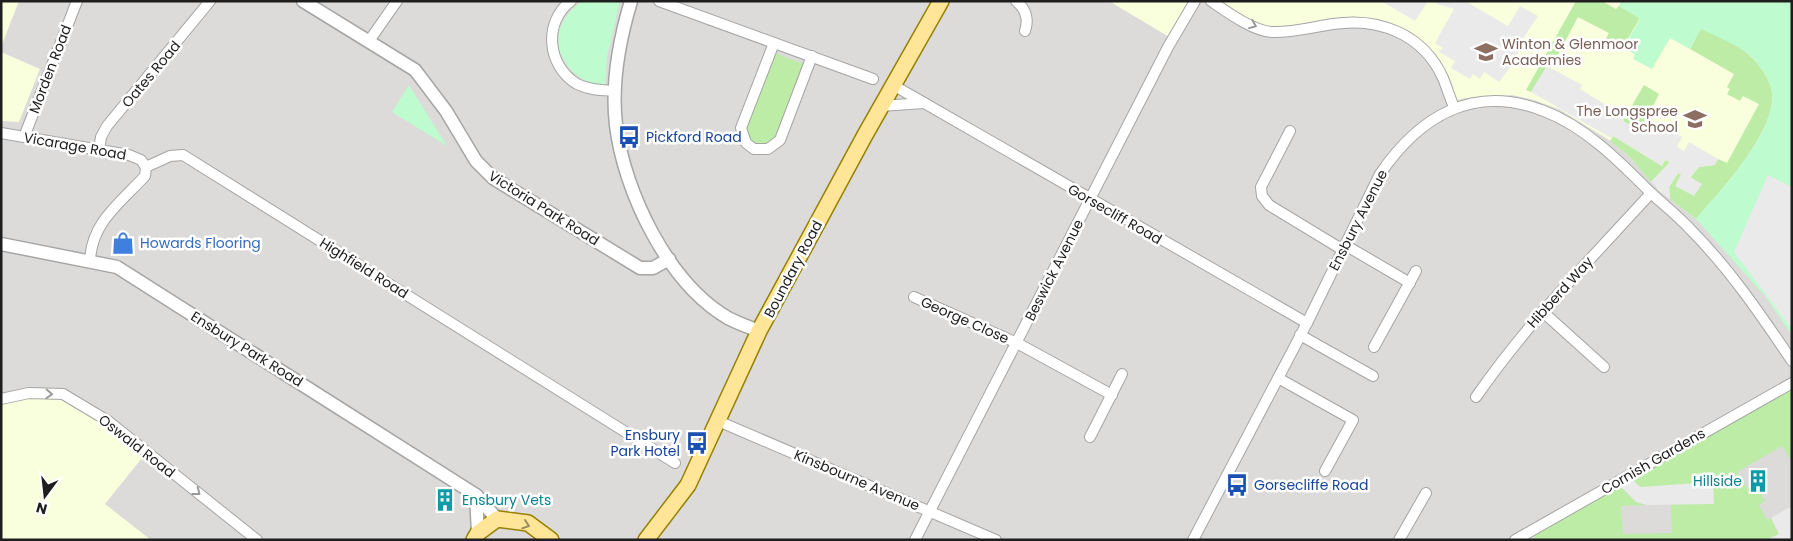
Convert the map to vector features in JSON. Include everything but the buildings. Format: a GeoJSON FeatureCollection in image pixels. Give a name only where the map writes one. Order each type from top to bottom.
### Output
{"type":"FeatureCollection","features":[{"type":"Feature","properties":{"kind":"main road","name":"Boundary Road"},"geometry":{"type":"LineString","coordinates":[[646,539],[688,485],[759,331],[881,106],[942,1]]}},
{"type":"Feature","properties":{"kind":"main road"},"geometry":{"type":"LineString","coordinates":[[476,536],[497,519],[528,523],[551,540]]}},
{"type":"Feature","properties":{"kind":"street","name":"Morden Road"},"geometry":{"type":"LineString","coordinates":[[24,137],[77,1]]}},
{"type":"Feature","properties":{"kind":"street","name":"Oates Road"},"geometry":{"type":"LineString","coordinates":[[99,150],[101,137],[107,126],[210,1]]}},
{"type":"Feature","properties":{"kind":"street","name":"Victoria Park Road"},"geometry":{"type":"LineString","coordinates":[[303,1],[415,70],[446,111],[476,161],[492,178],[640,268],[653,268],[669,259]]}},
{"type":"Feature","properties":{"kind":"street"},"geometry":{"type":"LineString","coordinates":[[369,41],[397,1]]}},
{"type":"Feature","properties":{"kind":"street"},"geometry":{"type":"LineString","coordinates":[[571,1],[559,14],[555,24],[552,46],[555,58],[561,70],[579,84],[597,90],[615,91]]}},
{"type":"Feature","properties":{"kind":"street"},"geometry":{"type":"LineString","coordinates":[[631,1],[619,46],[615,91],[616,125],[626,172],[644,215],[669,259],[682,277],[713,307],[728,318],[759,331]]}},
{"type":"Feature","properties":{"kind":"street"},"geometry":{"type":"LineString","coordinates":[[659,1],[873,79]]}},
{"type":"Feature","properties":{"kind":"street"},"geometry":{"type":"LineString","coordinates":[[1016,1],[1025,9],[1027,24],[1025,31]]}},
{"type":"Feature","properties":{"kind":"street","name":"Beswick Avenue"},"geometry":{"type":"LineString","coordinates":[[915,540],[1180,26],[1195,1]]}},
{"type":"Feature","properties":{"kind":"street"},"geometry":{"type":"LineString","coordinates":[[1211,1],[1240,20],[1271,32],[1350,21],[1383,26],[1415,41],[1438,70],[1454,107]]}},
{"type":"Feature","properties":{"kind":"street"},"geometry":{"type":"LineString","coordinates":[[774,42],[741,128],[746,143],[754,149],[768,149],[780,140],[812,56]]}},
{"type":"Feature","properties":{"kind":"street","name":"Gorsecliff Road"},"geometry":{"type":"LineString","coordinates":[[893,85],[1306,323]]}},
{"type":"Feature","properties":{"kind":"street","name":"Ensbury Avenue"},"geometry":{"type":"LineString","coordinates":[[1193,540],[1300,335],[1380,174],[1392,156],[1416,131],[1438,115],[1454,107],[1498,101],[1544,110],[1594,141],[1628,169],[1651,193],[1692,230],[1755,305],[1792,361]]}},
{"type":"Feature","properties":{"kind":"street"},"geometry":{"type":"LineString","coordinates":[[881,106],[925,103]]}},
{"type":"Feature","properties":{"kind":"street"},"geometry":{"type":"LineString","coordinates":[[1290,131],[1261,187],[1262,196],[1269,205],[1410,283]]}},
{"type":"Feature","properties":{"kind":"street","name":"Vicarage Road"},"geometry":{"type":"LineString","coordinates":[[1,132],[129,155],[140,160],[146,166]]}},
{"type":"Feature","properties":{"kind":"street","name":"Highfield Road"},"geometry":{"type":"LineString","coordinates":[[146,166],[170,156],[183,155],[675,462]]}},
{"type":"Feature","properties":{"kind":"street"},"geometry":{"type":"LineString","coordinates":[[90,260],[91,243],[98,226],[145,176],[146,166]]}},
{"type":"Feature","properties":{"kind":"street","name":"Hibberd Way"},"geometry":{"type":"LineString","coordinates":[[1476,397],[1499,364],[1543,312],[1651,193]]}},
{"type":"Feature","properties":{"kind":"street","name":"Ensbury Park Road"},"geometry":{"type":"LineString","coordinates":[[1,244],[90,260],[117,267],[476,495],[497,519]]}},
{"type":"Feature","properties":{"kind":"street"},"geometry":{"type":"LineString","coordinates":[[1374,347],[1416,271]]}},
{"type":"Feature","properties":{"kind":"street","name":"George Close"},"geometry":{"type":"LineString","coordinates":[[914,297],[1017,343],[1112,395]]}},
{"type":"Feature","properties":{"kind":"street"},"geometry":{"type":"LineString","coordinates":[[1543,312],[1604,367]]}},
{"type":"Feature","properties":{"kind":"street"},"geometry":{"type":"LineString","coordinates":[[1300,335],[1373,376]]}},
{"type":"Feature","properties":{"kind":"street"},"geometry":{"type":"LineString","coordinates":[[1090,437],[1122,374]]}},
{"type":"Feature","properties":{"kind":"street"},"geometry":{"type":"LineString","coordinates":[[1278,378],[1353,420],[1325,470]]}},
{"type":"Feature","properties":{"kind":"street","name":"Cornish Gardens"},"geometry":{"type":"LineString","coordinates":[[1515,540],[1792,382]]}},
{"type":"Feature","properties":{"kind":"street","name":"Oswald Road"},"geometry":{"type":"LineString","coordinates":[[1,399],[29,392],[63,394],[108,421],[257,540]]}},
{"type":"Feature","properties":{"kind":"street","name":"Kinsbourne Avenue"},"geometry":{"type":"LineString","coordinates":[[718,421],[996,540]]}},
{"type":"Feature","properties":{"kind":"street"},"geometry":{"type":"LineString","coordinates":[[1412,540],[1401,537],[1426,493]]}},
{"type":"Feature","properties":{"kind":"street"},"geometry":{"type":"LineString","coordinates":[[476,495],[476,536]]}},
{"type":"Feature","properties":{"kind":"shaded area"},"geometry":{"type":"Polygon","coordinates":[[[1,1],[1109,1],[1171,38],[1194,1],[1211,1],[1351,21],[1399,32],[1465,98],[1512,95],[1531,99],[1559,109],[1610,141],[1629,156],[1659,190],[1706,227],[1766,297],[1792,335],[1792,540],[1,540],[1,1]]]}},
{"type":"Feature","properties":{"kind":"shaded area"},"geometry":{"type":"Polygon","coordinates":[[[1,1],[19,1],[1,47],[1,1]]]}},
{"type":"Feature","properties":{"kind":"shaded area"},"geometry":{"type":"Polygon","coordinates":[[[1109,1],[1194,1],[1171,38],[1109,1]]]}},
{"type":"Feature","properties":{"kind":"shaded area"},"geometry":{"type":"Polygon","coordinates":[[[1211,1],[1621,1],[1619,6],[1763,70],[1772,91],[1696,219],[1659,190],[1629,156],[1610,140],[1559,109],[1531,99],[1512,95],[1465,98],[1452,102],[1418,43],[1367,23],[1271,33],[1211,1]]]}},
{"type":"Feature","properties":{"kind":"shaded area"},"geometry":{"type":"Polygon","coordinates":[[[1343,1],[1428,1],[1415,21],[1383,2],[1343,1]]]}},
{"type":"Feature","properties":{"kind":"shaded area"},"geometry":{"type":"Polygon","coordinates":[[[1436,1],[1465,1],[1508,26],[1520,6],[1538,16],[1522,40],[1517,58],[1499,82],[1484,72],[1480,79],[1473,74],[1470,79],[1451,68],[1455,61],[1439,52],[1443,48],[1435,43],[1454,9],[1437,4],[1436,1]]]}},
{"type":"Feature","properties":{"kind":"shaded area"},"geometry":{"type":"Polygon","coordinates":[[[1,52],[40,69],[19,122],[1,121],[1,52]]]}},
{"type":"Feature","properties":{"kind":"shaded area"},"geometry":{"type":"Polygon","coordinates":[[[1547,66],[1582,85],[1580,89],[1625,117],[1623,121],[1640,131],[1642,128],[1653,134],[1659,124],[1682,137],[1677,147],[1684,151],[1689,142],[1718,159],[1715,165],[1699,167],[1690,177],[1702,184],[1694,196],[1675,186],[1681,174],[1678,173],[1669,187],[1670,199],[1651,182],[1670,162],[1665,160],[1662,166],[1613,136],[1611,138],[1531,92],[1547,66]]]}},
{"type":"Feature","properties":{"kind":"shaded area"},"geometry":{"type":"Polygon","coordinates":[[[1768,175],[1792,187],[1792,329],[1734,252],[1768,175]]]}},
{"type":"Feature","properties":{"kind":"shaded area"},"geometry":{"type":"Polygon","coordinates":[[[63,394],[146,453],[105,504],[151,540],[1,540],[1,399],[63,394]]]}},
{"type":"Feature","properties":{"kind":"shaded area"},"geometry":{"type":"Polygon","coordinates":[[[1628,475],[1640,487],[1713,482],[1714,504],[1647,505],[1636,502],[1616,482],[1628,475]]]}},
{"type":"Feature","properties":{"kind":"shaded area"},"geometry":{"type":"Polygon","coordinates":[[[1792,506],[1792,540],[1766,540],[1779,534],[1771,518],[1792,506]]]}},
{"type":"Feature","properties":{"kind":"green space"},"geometry":{"type":"Polygon","coordinates":[[[583,1],[620,1],[607,57],[605,87],[589,82],[576,74],[566,64],[560,52],[558,38],[561,25],[569,12],[583,1]]]}},
{"type":"Feature","properties":{"kind":"green space"},"geometry":{"type":"Polygon","coordinates":[[[1576,1],[1602,1],[1616,9],[1619,6],[1640,18],[1624,45],[1613,38],[1607,49],[1602,46],[1609,33],[1578,17],[1551,68],[1547,66],[1531,92],[1526,90],[1576,1]]]}},
{"type":"Feature","properties":{"kind":"green space"},"geometry":{"type":"Polygon","coordinates":[[[1622,1],[1792,1],[1792,335],[1766,297],[1696,219],[1732,177],[1756,143],[1771,109],[1772,93],[1767,78],[1758,64],[1747,53],[1735,45],[1701,29],[1690,49],[1670,38],[1652,69],[1633,59],[1635,54],[1623,48],[1640,19],[1619,6],[1622,1]]]}},
{"type":"Feature","properties":{"kind":"green space"},"geometry":{"type":"Polygon","coordinates":[[[1701,28],[1746,52],[1765,74],[1770,83],[1772,93],[1771,108],[1756,143],[1732,177],[1696,219],[1670,199],[1669,187],[1678,173],[1690,178],[1699,167],[1714,165],[1718,159],[1727,163],[1759,104],[1743,96],[1740,101],[1727,94],[1730,89],[1727,87],[1734,74],[1690,49],[1701,28]]]}},
{"type":"Feature","properties":{"kind":"green space"},"geometry":{"type":"Polygon","coordinates":[[[774,53],[804,64],[777,136],[766,145],[755,145],[748,138],[746,129],[774,53]]]}},
{"type":"Feature","properties":{"kind":"green space"},"geometry":{"type":"Polygon","coordinates":[[[409,85],[447,146],[392,112],[409,85]]]}},
{"type":"Feature","properties":{"kind":"green space"},"geometry":{"type":"Polygon","coordinates":[[[1644,85],[1659,94],[1647,118],[1659,124],[1653,134],[1640,132],[1623,121],[1644,85]]]}},
{"type":"Feature","properties":{"kind":"green space"},"geometry":{"type":"Polygon","coordinates":[[[1613,136],[1662,166],[1665,160],[1670,162],[1651,182],[1629,156],[1610,141],[1613,136]]]}},
{"type":"Feature","properties":{"kind":"green space"},"geometry":{"type":"Polygon","coordinates":[[[1792,383],[1792,462],[1782,446],[1737,472],[1747,488],[1755,484],[1765,501],[1759,505],[1767,520],[1771,518],[1779,534],[1766,540],[1536,540],[1531,530],[1616,482],[1636,502],[1647,505],[1621,506],[1623,534],[1672,533],[1671,504],[1714,504],[1640,487],[1628,475],[1792,383]]]}},
{"type":"Feature","properties":{"kind":"place","name":"Winton & Glenmoor Academies"},"geometry":{"type":"Point","coordinates":[1486,52]}},
{"type":"Feature","properties":{"kind":"place","name":"The Longspree School"},"geometry":{"type":"Point","coordinates":[1695,119]}},
{"type":"Feature","properties":{"kind":"place","name":"Pickford Road"},"geometry":{"type":"Point","coordinates":[629,137]}},
{"type":"Feature","properties":{"kind":"place","name":"Howards Flooring"},"geometry":{"type":"Point","coordinates":[123,243]}},
{"type":"Feature","properties":{"kind":"place","name":"Ensbury Park Hotel"},"geometry":{"type":"Point","coordinates":[697,443]}},
{"type":"Feature","properties":{"kind":"place","name":"Hillside"},"geometry":{"type":"Point","coordinates":[1758,481]}},
{"type":"Feature","properties":{"kind":"place","name":"Gorsecliffe Road"},"geometry":{"type":"Point","coordinates":[1237,485]}},
{"type":"Feature","properties":{"kind":"place","name":"Ensbury Vets"},"geometry":{"type":"Point","coordinates":[445,500]}}]}
